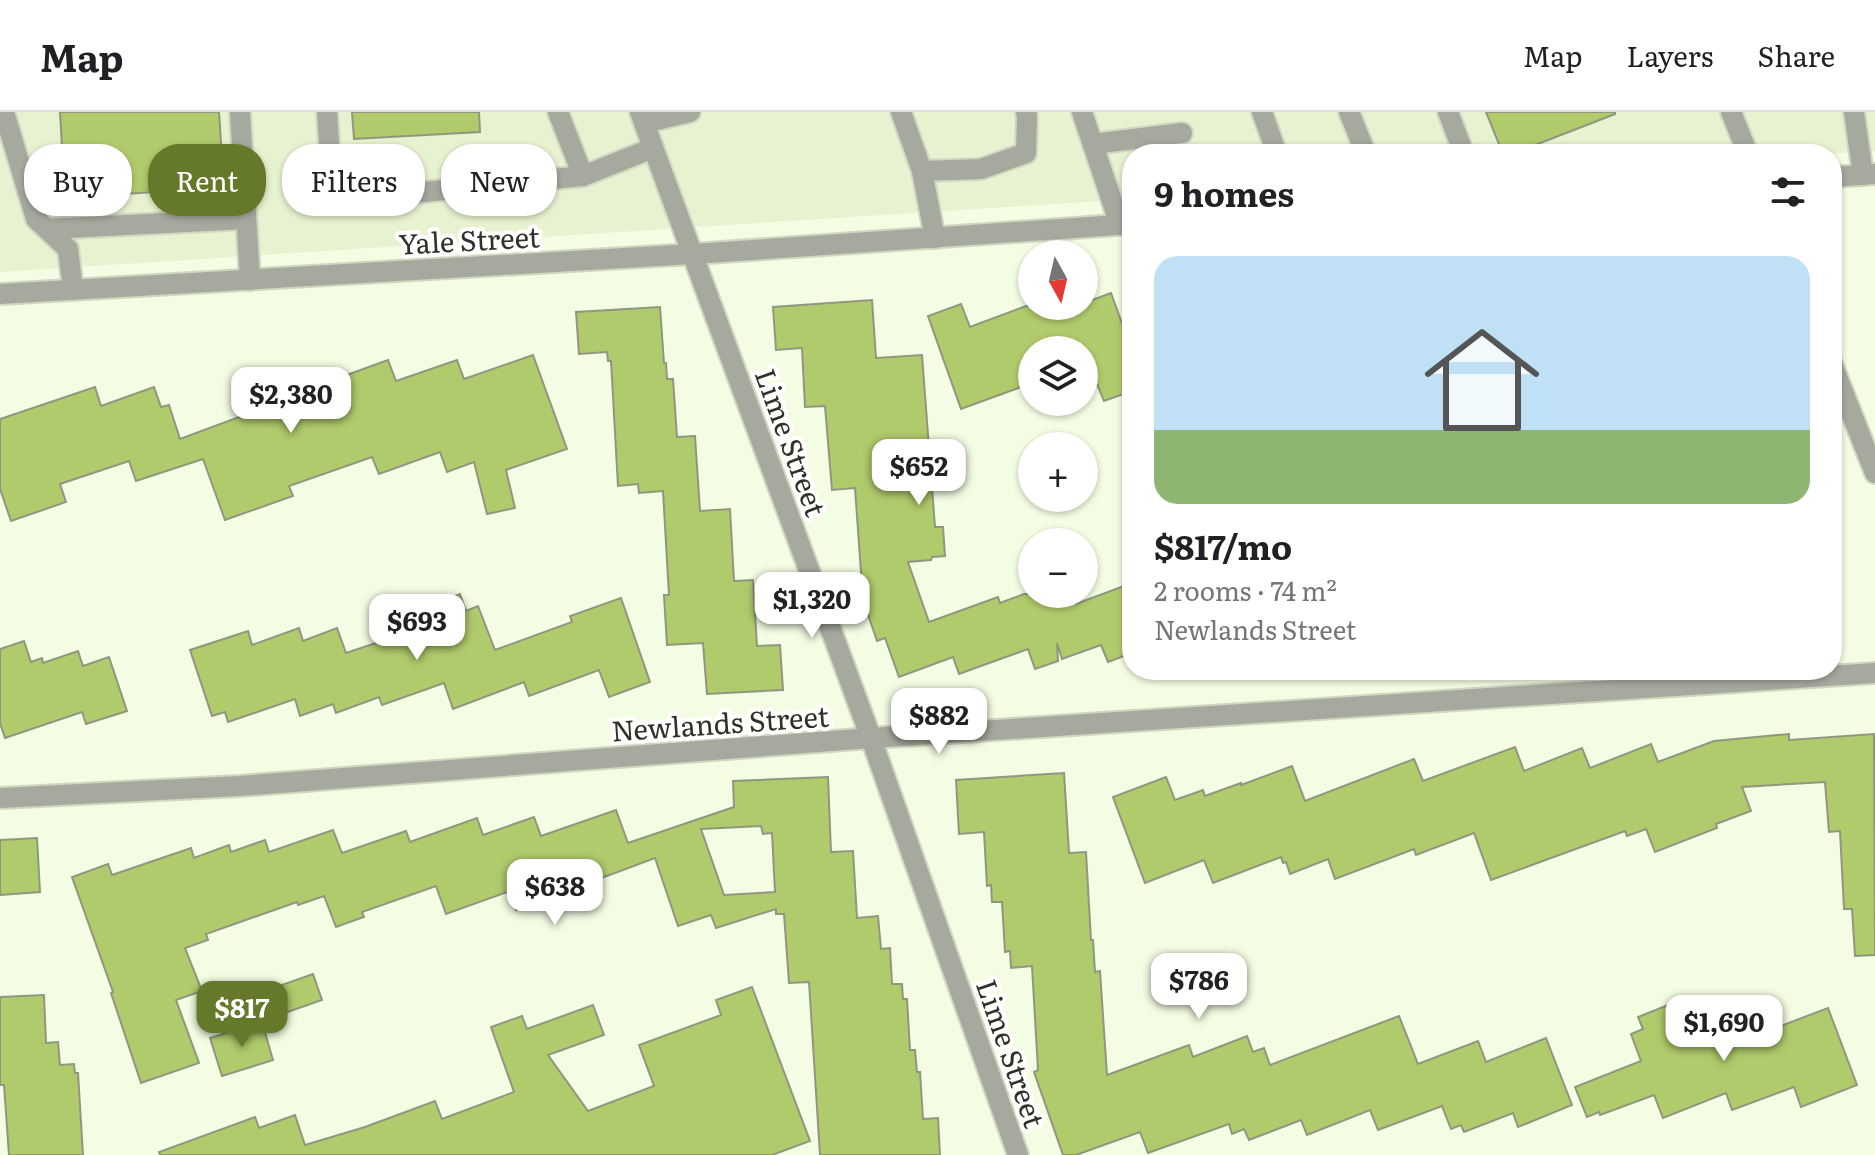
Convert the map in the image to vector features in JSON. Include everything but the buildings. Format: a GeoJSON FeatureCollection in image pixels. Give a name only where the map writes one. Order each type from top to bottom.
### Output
{"type":"FeatureCollection","features":[{"type":"Feature","properties":{"kind":"street"},"geometry":{"type":"LineString","coordinates":[[4,112],[36,219],[68,249],[73,290]]}},
{"type":"Feature","properties":{"kind":"street"},"geometry":{"type":"LineString","coordinates":[[240,112],[250,280]]}},
{"type":"Feature","properties":{"kind":"street"},"geometry":{"type":"LineString","coordinates":[[327,112],[331,173],[347,195],[404,194],[583,176],[653,148]]}},
{"type":"Feature","properties":{"kind":"street"},"geometry":{"type":"LineString","coordinates":[[558,112],[583,176]]}},
{"type":"Feature","properties":{"kind":"street"},"geometry":{"type":"LineString","coordinates":[[642,117],[690,112]]}},
{"type":"Feature","properties":{"kind":"street"},"geometry":{"type":"LineString","coordinates":[[901,112],[922,171],[935,238]]}},
{"type":"Feature","properties":{"kind":"street"},"geometry":{"type":"LineString","coordinates":[[922,171],[981,169],[1026,153],[1026,112]]}},
{"type":"Feature","properties":{"kind":"street"},"geometry":{"type":"LineString","coordinates":[[1082,112],[1122,215]]}},
{"type":"Feature","properties":{"kind":"street"},"geometry":{"type":"LineString","coordinates":[[1262,112],[1273,144]]}},
{"type":"Feature","properties":{"kind":"street"},"geometry":{"type":"LineString","coordinates":[[1349,112],[1362,144]]}},
{"type":"Feature","properties":{"kind":"street"},"geometry":{"type":"LineString","coordinates":[[1448,112],[1460,144]]}},
{"type":"Feature","properties":{"kind":"street"},"geometry":{"type":"LineString","coordinates":[[1731,112],[1744,144]]}},
{"type":"Feature","properties":{"kind":"street","name":"Lime Street"},"geometry":{"type":"LineString","coordinates":[[642,117],[871,738],[1018,1155]]}},
{"type":"Feature","properties":{"kind":"street"},"geometry":{"type":"LineString","coordinates":[[1842,176],[1869,174],[1862,120]]}},
{"type":"Feature","properties":{"kind":"street"},"geometry":{"type":"LineString","coordinates":[[1093,144],[1182,133]]}},
{"type":"Feature","properties":{"kind":"street"},"geometry":{"type":"LineString","coordinates":[[47,229],[246,219]]}},
{"type":"Feature","properties":{"kind":"street","name":"Yale Street"},"geometry":{"type":"LineString","coordinates":[[0,294],[693,254],[1122,225]]}},
{"type":"Feature","properties":{"kind":"street"},"geometry":{"type":"LineString","coordinates":[[1842,389],[1875,473]]}},
{"type":"Feature","properties":{"kind":"street","name":"Newlands Street"},"geometry":{"type":"LineString","coordinates":[[1842,675],[1875,673]]}},
{"type":"Feature","properties":{"kind":"street","name":"Newlands Street"},"geometry":{"type":"LineString","coordinates":[[0,798],[255,785],[871,738],[1767,680]]}},
{"type":"Feature","properties":{"kind":"shaded area"},"geometry":{"type":"Polygon","coordinates":[[[0,112],[1875,112],[1875,151],[1842,153],[1842,144],[1122,144],[1122,200],[0,272],[0,112]]]}}]}
